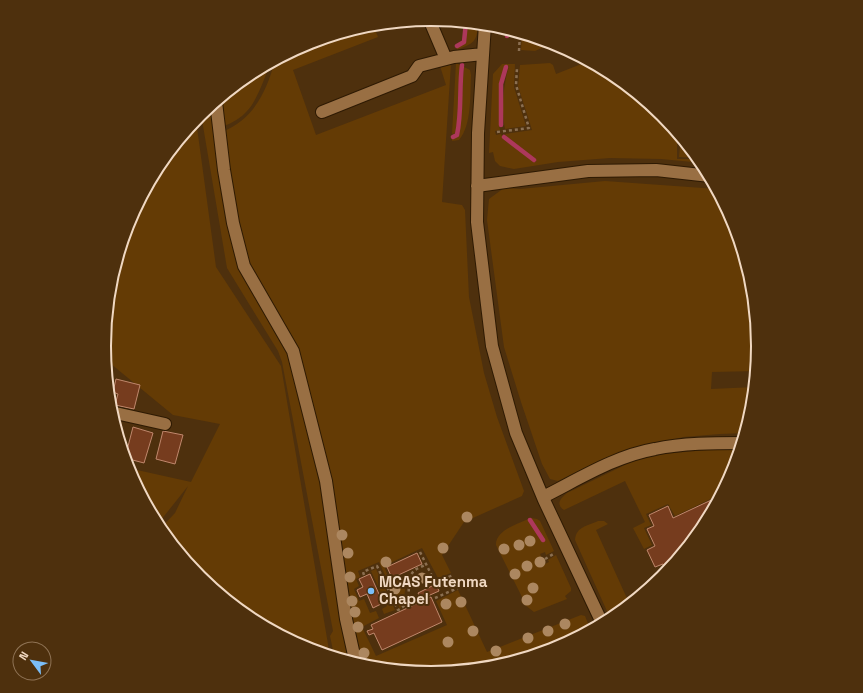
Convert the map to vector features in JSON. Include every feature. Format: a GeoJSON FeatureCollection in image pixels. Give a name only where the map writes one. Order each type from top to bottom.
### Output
{"type":"FeatureCollection","features":[{"type":"Feature","properties":{"kind":"street"},"geometry":{"type":"LineString","coordinates":[[432,26],[446,59]]}},
{"type":"Feature","properties":{"kind":"street"},"geometry":{"type":"LineString","coordinates":[[485,31],[478,133],[477,222],[492,346],[516,432],[543,497],[601,619]]}},
{"type":"Feature","properties":{"kind":"street"},"geometry":{"type":"LineString","coordinates":[[322,112],[412,76],[419,66],[454,57],[483,54]]}},
{"type":"Feature","properties":{"kind":"street"},"geometry":{"type":"LineString","coordinates":[[217,109],[224,170],[233,223],[244,266],[293,351],[324,473],[346,619],[355,657]]}},
{"type":"Feature","properties":{"kind":"street"},"geometry":{"type":"LineString","coordinates":[[477,186],[588,171],[656,170],[702,175]]}},
{"type":"Feature","properties":{"kind":"street"},"geometry":{"type":"LineString","coordinates":[[118,414],[165,424]]}},
{"type":"Feature","properties":{"kind":"street"},"geometry":{"type":"LineString","coordinates":[[543,497],[613,462],[654,449],[706,443],[737,442]]}},
{"type":"Feature","properties":{"kind":"path"},"geometry":{"type":"LineString","coordinates":[[519,51],[520,39]]}},
{"type":"Feature","properties":{"kind":"path"},"geometry":{"type":"LineString","coordinates":[[497,132],[529,128],[516,85],[518,68]]}},
{"type":"Feature","properties":{"kind":"path"},"geometry":{"type":"LineString","coordinates":[[420,552],[435,582],[454,575]]}},
{"type":"Feature","properties":{"kind":"path"},"geometry":{"type":"LineString","coordinates":[[545,559],[557,552]]}},
{"type":"Feature","properties":{"kind":"path"},"geometry":{"type":"LineString","coordinates":[[364,575],[363,572],[377,566],[398,610],[404,607],[408,602],[408,582],[411,575],[415,570],[426,564]]}},
{"type":"Feature","properties":{"kind":"path"},"geometry":{"type":"LineString","coordinates":[[436,598],[460,587]]}},
{"type":"Feature","properties":{"kind":"shaded area"},"geometry":{"type":"Polygon","coordinates":[[[467,28],[477,30],[474,41],[457,50],[457,47],[466,43],[467,28]]]}},
{"type":"Feature","properties":{"kind":"shaded area"},"geometry":{"type":"Polygon","coordinates":[[[376,31],[378,37],[293,70],[316,135],[446,85],[440,66],[451,63],[442,202],[462,205],[465,210],[469,297],[484,373],[497,417],[524,491],[522,496],[464,522],[442,555],[451,573],[438,578],[422,548],[384,566],[391,584],[407,576],[404,598],[400,609],[379,562],[358,571],[360,577],[356,579],[359,586],[354,589],[359,601],[364,599],[370,613],[376,611],[379,618],[362,627],[376,656],[447,625],[436,601],[458,590],[487,652],[581,615],[585,616],[589,626],[554,643],[535,650],[494,661],[432,667],[390,664],[362,659],[356,639],[296,349],[246,264],[222,132],[243,120],[250,112],[263,94],[272,68],[309,50],[349,37],[376,31]]]}},
{"type":"Feature","properties":{"kind":"shaded area"},"geometry":{"type":"Polygon","coordinates":[[[522,39],[545,47],[535,51],[521,50],[522,39]]]}},
{"type":"Feature","properties":{"kind":"shaded area"},"geometry":{"type":"Polygon","coordinates":[[[456,63],[460,65],[458,116],[456,133],[452,134],[456,63]]]}},
{"type":"Feature","properties":{"kind":"shaded area"},"geometry":{"type":"Polygon","coordinates":[[[550,63],[553,65],[556,74],[582,64],[610,80],[643,106],[677,141],[677,159],[692,159],[694,162],[661,159],[610,158],[558,162],[514,169],[500,166],[495,161],[493,152],[489,153],[493,74],[502,64],[515,64],[514,87],[526,126],[505,129],[503,97],[509,66],[505,66],[499,84],[500,130],[495,131],[496,135],[501,134],[503,139],[536,162],[536,159],[505,134],[532,130],[518,86],[520,65],[550,63]]]}},
{"type":"Feature","properties":{"kind":"shaded area"},"geometry":{"type":"Polygon","coordinates":[[[464,67],[470,70],[471,75],[468,118],[463,134],[459,140],[452,141],[452,139],[458,136],[460,127],[464,67]]]}},
{"type":"Feature","properties":{"kind":"shaded area"},"geometry":{"type":"Polygon","coordinates":[[[266,72],[254,102],[245,114],[224,126],[222,104],[236,92],[266,72]]]}},
{"type":"Feature","properties":{"kind":"shaded area"},"geometry":{"type":"Polygon","coordinates":[[[212,113],[235,254],[242,271],[285,345],[315,446],[351,656],[333,652],[330,636],[333,631],[282,362],[278,351],[227,268],[202,123],[212,113]]]}},
{"type":"Feature","properties":{"kind":"shaded area"},"geometry":{"type":"Polygon","coordinates":[[[197,128],[216,267],[281,366],[329,650],[309,643],[271,624],[236,601],[205,573],[177,542],[165,525],[175,513],[188,486],[162,519],[135,470],[191,482],[220,424],[173,415],[112,365],[112,326],[117,284],[128,243],[135,224],[165,168],[177,151],[197,128]]]}},
{"type":"Feature","properties":{"kind":"shaded area"},"geometry":{"type":"Polygon","coordinates":[[[680,144],[691,158],[679,157],[680,144]]]}},
{"type":"Feature","properties":{"kind":"shaded area"},"geometry":{"type":"Polygon","coordinates":[[[605,181],[710,189],[728,224],[735,243],[746,284],[749,305],[752,346],[751,371],[712,372],[711,389],[749,387],[746,409],[740,433],[683,437],[602,459],[558,481],[550,479],[542,464],[504,347],[487,220],[489,199],[504,188],[520,189],[605,181]]]}},
{"type":"Feature","properties":{"kind":"shaded area"},"geometry":{"type":"Polygon","coordinates":[[[706,450],[735,450],[728,469],[714,497],[675,516],[668,504],[646,514],[651,525],[644,528],[652,545],[644,549],[633,528],[645,522],[625,481],[564,510],[561,508],[559,503],[567,493],[633,461],[663,454],[706,450]]]}},
{"type":"Feature","properties":{"kind":"shaded area"},"geometry":{"type":"Polygon","coordinates":[[[531,518],[540,521],[554,551],[546,555],[545,552],[540,554],[545,564],[556,555],[571,588],[571,591],[565,596],[567,599],[534,612],[521,602],[524,601],[496,545],[497,540],[504,531],[531,518]]]}},
{"type":"Feature","properties":{"kind":"shaded area"},"geometry":{"type":"Polygon","coordinates":[[[598,521],[604,521],[608,524],[596,530],[628,600],[608,614],[575,540],[577,532],[598,521]]]}},
{"type":"Feature","properties":{"kind":"shaded area"},"geometry":{"type":"Polygon","coordinates":[[[376,569],[395,610],[384,614],[382,609],[387,606],[371,571],[376,569]]]}},
{"type":"Feature","properties":{"kind":"building"},"geometry":{"type":"Polygon","coordinates":[[[116,379],[140,385],[134,409],[116,405],[118,394],[115,393],[116,379]]]}},
{"type":"Feature","properties":{"kind":"building"},"geometry":{"type":"Polygon","coordinates":[[[133,427],[153,433],[144,463],[132,460],[128,448],[133,427]]]}},
{"type":"Feature","properties":{"kind":"building"},"geometry":{"type":"Polygon","coordinates":[[[163,431],[183,435],[175,464],[156,459],[163,431]]]}},
{"type":"Feature","properties":{"kind":"building"},"geometry":{"type":"Polygon","coordinates":[[[713,499],[686,542],[664,566],[663,564],[655,567],[647,550],[655,546],[647,529],[654,526],[649,515],[668,506],[673,518],[713,499]]]}},
{"type":"Feature","properties":{"kind":"building"},"geometry":{"type":"Polygon","coordinates":[[[417,553],[422,564],[392,578],[387,567],[417,553]]]}},
{"type":"Feature","properties":{"kind":"building"},"geometry":{"type":"Polygon","coordinates":[[[370,574],[383,603],[373,608],[367,594],[360,597],[357,590],[363,587],[359,579],[370,574]]]}},
{"type":"Feature","properties":{"kind":"building"},"geometry":{"type":"Polygon","coordinates":[[[436,584],[439,591],[421,599],[418,593],[436,584]]]}},
{"type":"Feature","properties":{"kind":"building"},"geometry":{"type":"Polygon","coordinates":[[[431,597],[442,622],[382,650],[374,633],[369,635],[367,631],[373,629],[371,625],[431,597]]]}},
{"type":"Feature","properties":{"kind":"waterway"},"geometry":{"type":"LineString","coordinates":[[457,46],[464,42],[465,28]]}},
{"type":"Feature","properties":{"kind":"waterway"},"geometry":{"type":"LineString","coordinates":[[453,137],[457,135],[459,126],[462,65]]}},
{"type":"Feature","properties":{"kind":"waterway"},"geometry":{"type":"LineString","coordinates":[[501,125],[501,84],[506,67]]}},
{"type":"Feature","properties":{"kind":"waterway"},"geometry":{"type":"LineString","coordinates":[[504,137],[534,160]]}},
{"type":"Feature","properties":{"kind":"waterway"},"geometry":{"type":"LineString","coordinates":[[530,520],[543,540]]}},
{"type":"Feature","properties":{"kind":"place","name":"MCAS Futenma Chapel"},"geometry":{"type":"Point","coordinates":[371,591]}}]}
